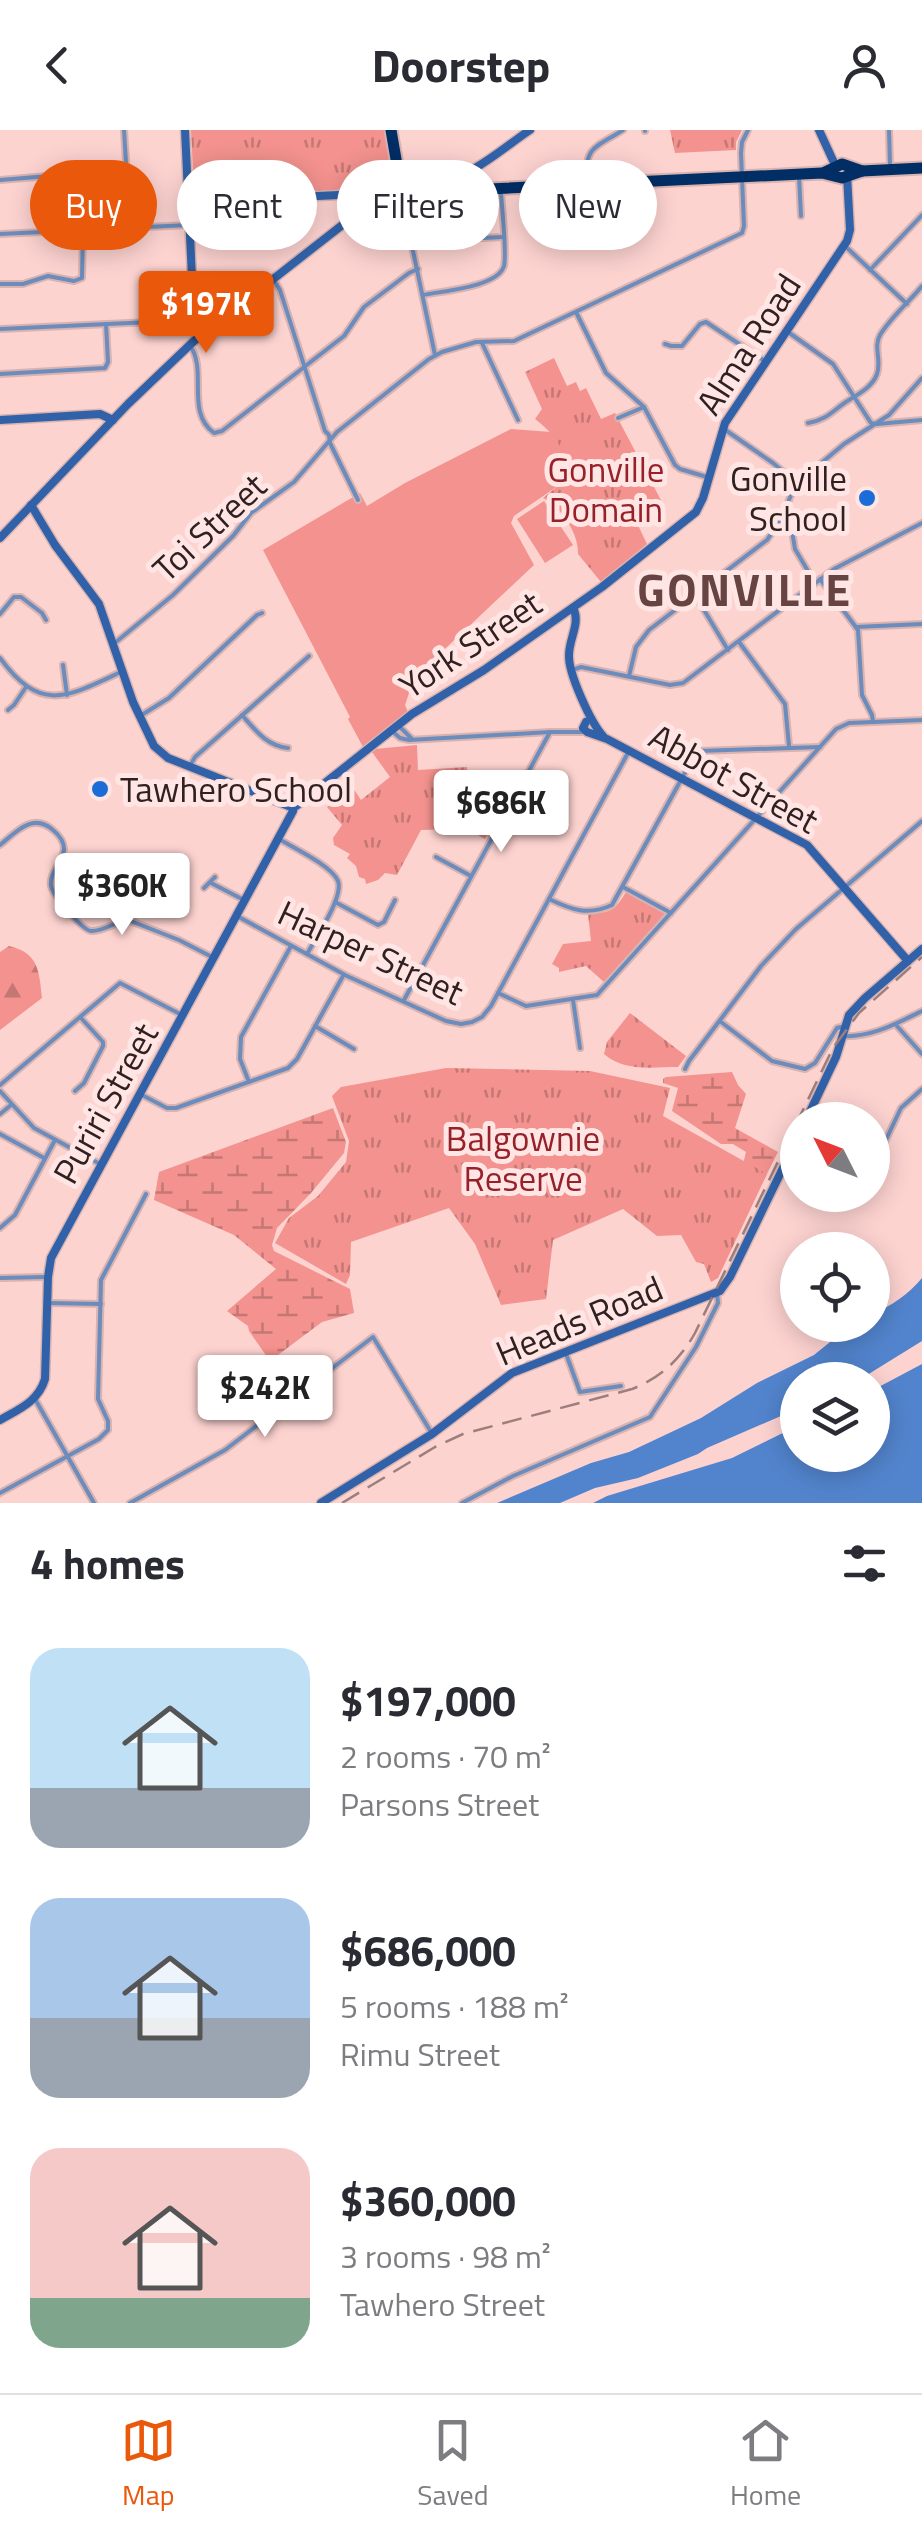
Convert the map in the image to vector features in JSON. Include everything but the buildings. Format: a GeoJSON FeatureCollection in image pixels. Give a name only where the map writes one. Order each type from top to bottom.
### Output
{"type":"FeatureCollection","features":[{"type":"Feature","properties":{"kind":"highway"},"geometry":{"type":"LineString","coordinates":[[391,130],[397,160]]}},
{"type":"Feature","properties":{"kind":"highway"},"geometry":{"type":"LineString","coordinates":[[392,160],[394,151]]}},
{"type":"Feature","properties":{"kind":"highway"},"geometry":{"type":"LineString","coordinates":[[657,181],[922,168]]}},
{"type":"Feature","properties":{"kind":"highway"},"geometry":{"type":"LineString","coordinates":[[500,188],[519,187]]}},
{"type":"Feature","properties":{"kind":"main road"},"geometry":{"type":"LineString","coordinates":[[185,130],[186,160]]}},
{"type":"Feature","properties":{"kind":"main road"},"geometry":{"type":"LineString","coordinates":[[487,160],[530,130]]}},
{"type":"Feature","properties":{"kind":"main road"},"geometry":{"type":"LineString","coordinates":[[819,130],[842,173],[850,230],[845,246]]}},
{"type":"Feature","properties":{"kind":"main road"},"geometry":{"type":"LineString","coordinates":[[0,538],[34,509],[113,420],[190,346],[337,228]]}},
{"type":"Feature","properties":{"kind":"main road","name":"Alma Road"},"geometry":{"type":"LineString","coordinates":[[573,608],[696,512],[723,428],[845,246]]}},
{"type":"Feature","properties":{"kind":"main road"},"geometry":{"type":"LineString","coordinates":[[190,250],[195,330],[200,337]]}},
{"type":"Feature","properties":{"kind":"main road"},"geometry":{"type":"LineString","coordinates":[[0,420],[100,414],[113,420]]}},
{"type":"Feature","properties":{"kind":"main road"},"geometry":{"type":"LineString","coordinates":[[34,509],[55,545],[100,604],[140,716],[160,753],[294,808]]}},
{"type":"Feature","properties":{"kind":"main road"},"geometry":{"type":"LineString","coordinates":[[573,608],[577,618],[569,653],[587,708],[587,728]]}},
{"type":"Feature","properties":{"kind":"main road","name":"York Street"},"geometry":{"type":"LineString","coordinates":[[394,728],[573,608]]}},
{"type":"Feature","properties":{"kind":"main road","name":"Puriri Street"},"geometry":{"type":"LineString","coordinates":[[34,1399],[44,1380],[52,1258],[294,808],[394,728]]}},
{"type":"Feature","properties":{"kind":"main road","name":"Abbot Street"},"geometry":{"type":"LineString","coordinates":[[587,728],[806,845],[908,961]]}},
{"type":"Feature","properties":{"kind":"main road"},"geometry":{"type":"LineString","coordinates":[[814,1102],[846,1022],[861,1002],[922,948]]}},
{"type":"Feature","properties":{"kind":"main road","name":"Heads Road"},"geometry":{"type":"LineString","coordinates":[[321,1503],[432,1434],[512,1373],[724,1288],[780,1174]]}},
{"type":"Feature","properties":{"kind":"main road"},"geometry":{"type":"LineString","coordinates":[[0,1420],[34,1399]]}},
{"type":"Feature","properties":{"kind":"street"},"geometry":{"type":"LineString","coordinates":[[0,180],[122,170],[126,162],[124,130]]}},
{"type":"Feature","properties":{"kind":"street"},"geometry":{"type":"LineString","coordinates":[[587,160],[587,156],[623,130]]}},
{"type":"Feature","properties":{"kind":"street"},"geometry":{"type":"LineString","coordinates":[[414,250],[435,355],[482,341],[510,342],[740,234],[744,228],[741,147],[748,130]]}},
{"type":"Feature","properties":{"kind":"street"},"geometry":{"type":"LineString","coordinates":[[889,130],[890,170]]}},
{"type":"Feature","properties":{"kind":"street"},"geometry":{"type":"LineString","coordinates":[[799,174],[801,216]]}},
{"type":"Feature","properties":{"kind":"street"},"geometry":{"type":"LineString","coordinates":[[423,295],[471,286],[495,277],[504,265],[500,188]]}},
{"type":"Feature","properties":{"kind":"street"},"geometry":{"type":"LineString","coordinates":[[870,270],[922,216]]}},
{"type":"Feature","properties":{"kind":"street"},"geometry":{"type":"LineString","coordinates":[[0,234],[30,233]]}},
{"type":"Feature","properties":{"kind":"street"},"geometry":{"type":"LineString","coordinates":[[499,237],[503,237]]}},
{"type":"Feature","properties":{"kind":"street"},"geometry":{"type":"LineString","coordinates":[[845,246],[906,304]]}},
{"type":"Feature","properties":{"kind":"street"},"geometry":{"type":"LineString","coordinates":[[0,284],[23,284],[48,276],[74,281],[82,278],[83,250]]}},
{"type":"Feature","properties":{"kind":"street"},"geometry":{"type":"LineString","coordinates":[[190,346],[195,353],[198,403],[204,424],[214,432],[222,431],[344,336],[364,307],[418,269]]}},
{"type":"Feature","properties":{"kind":"street"},"geometry":{"type":"LineString","coordinates":[[273,280],[280,290],[325,431],[358,500]]}},
{"type":"Feature","properties":{"kind":"street"},"geometry":{"type":"LineString","coordinates":[[808,422],[830,416],[858,396],[876,376],[878,338],[922,286]]}},
{"type":"Feature","properties":{"kind":"street"},"geometry":{"type":"LineString","coordinates":[[576,312],[606,374],[644,407],[676,467],[709,478]]}},
{"type":"Feature","properties":{"kind":"street"},"geometry":{"type":"LineString","coordinates":[[0,329],[194,320]]}},
{"type":"Feature","properties":{"kind":"street"},"geometry":{"type":"LineString","coordinates":[[665,344],[682,346],[706,322],[766,362]]}},
{"type":"Feature","properties":{"kind":"street"},"geometry":{"type":"LineString","coordinates":[[0,374],[105,368],[106,324]]}},
{"type":"Feature","properties":{"kind":"street"},"geometry":{"type":"LineString","coordinates":[[786,332],[833,364],[870,423],[922,420]]}},
{"type":"Feature","properties":{"kind":"street"},"geometry":{"type":"LineString","coordinates":[[482,341],[518,420]]}},
{"type":"Feature","properties":{"kind":"street","name":"Toi Street"},"geometry":{"type":"LineString","coordinates":[[113,643],[173,596],[251,514],[294,482],[330,439],[435,355]]}},
{"type":"Feature","properties":{"kind":"street"},"geometry":{"type":"LineString","coordinates":[[629,676],[636,647],[649,630],[772,535],[797,483],[889,414],[922,378]]}},
{"type":"Feature","properties":{"kind":"street"},"geometry":{"type":"LineString","coordinates":[[618,418],[644,407]]}},
{"type":"Feature","properties":{"kind":"street"},"geometry":{"type":"LineString","coordinates":[[723,428],[797,483]]}},
{"type":"Feature","properties":{"kind":"street"},"geometry":{"type":"LineString","coordinates":[[785,512],[790,519],[795,550],[856,627],[862,694],[873,722]]}},
{"type":"Feature","properties":{"kind":"street"},"geometry":{"type":"LineString","coordinates":[[572,670],[581,667],[679,685],[838,567],[922,523]]}},
{"type":"Feature","properties":{"kind":"street"},"geometry":{"type":"LineString","coordinates":[[695,595],[728,650]]}},
{"type":"Feature","properties":{"kind":"street"},"geometry":{"type":"LineString","coordinates":[[0,614],[14,597],[21,596],[46,620]]}},
{"type":"Feature","properties":{"kind":"street"},"geometry":{"type":"LineString","coordinates":[[140,716],[169,698],[262,613]]}},
{"type":"Feature","properties":{"kind":"street"},"geometry":{"type":"LineString","coordinates":[[856,627],[922,624]]}},
{"type":"Feature","properties":{"kind":"street"},"geometry":{"type":"LineString","coordinates":[[738,642],[786,704],[790,748]]}},
{"type":"Feature","properties":{"kind":"street"},"geometry":{"type":"LineString","coordinates":[[190,766],[309,656]]}},
{"type":"Feature","properties":{"kind":"street"},"geometry":{"type":"LineString","coordinates":[[0,658],[26,687],[50,696],[68,695],[122,671]]}},
{"type":"Feature","properties":{"kind":"street"},"geometry":{"type":"LineString","coordinates":[[63,666],[68,695]]}},
{"type":"Feature","properties":{"kind":"street"},"geometry":{"type":"LineString","coordinates":[[8,710],[26,687]]}},
{"type":"Feature","properties":{"kind":"street"},"geometry":{"type":"LineString","coordinates":[[242,716],[262,738],[288,748]]}},
{"type":"Feature","properties":{"kind":"street"},"geometry":{"type":"LineString","coordinates":[[498,993],[526,1006],[600,992],[842,725],[922,720]]}},
{"type":"Feature","properties":{"kind":"street"},"geometry":{"type":"LineString","coordinates":[[394,728],[413,739],[587,728]]}},
{"type":"Feature","properties":{"kind":"street"},"geometry":{"type":"LineString","coordinates":[[402,1002],[550,732]]}},
{"type":"Feature","properties":{"kind":"street"},"geometry":{"type":"LineString","coordinates":[[534,733],[540,738],[541,748]]}},
{"type":"Feature","properties":{"kind":"street"},"geometry":{"type":"LineString","coordinates":[[550,899],[571,910],[605,909],[612,905],[700,752],[820,747]]}},
{"type":"Feature","properties":{"kind":"street","name":"Harper Street"},"geometry":{"type":"LineString","coordinates":[[237,916],[402,1002],[451,1023],[466,1023],[485,1014],[498,993],[629,751]]}},
{"type":"Feature","properties":{"kind":"street"},"geometry":{"type":"LineString","coordinates":[[685,1069],[761,966],[796,929],[922,821]]}},
{"type":"Feature","properties":{"kind":"street"},"geometry":{"type":"LineString","coordinates":[[0,844],[28,824],[46,824],[59,836],[64,848],[51,886],[82,927],[94,931],[128,920],[214,958]]}},
{"type":"Feature","properties":{"kind":"street"},"geometry":{"type":"LineString","coordinates":[[279,840],[333,874],[340,889],[306,954]]}},
{"type":"Feature","properties":{"kind":"street"},"geometry":{"type":"LineString","coordinates":[[436,857],[471,876]]}},
{"type":"Feature","properties":{"kind":"street"},"geometry":{"type":"LineString","coordinates":[[204,888],[213,880],[246,901]]}},
{"type":"Feature","properties":{"kind":"street"},"geometry":{"type":"LineString","coordinates":[[623,886],[672,913]]}},
{"type":"Feature","properties":{"kind":"street"},"geometry":{"type":"LineString","coordinates":[[335,902],[378,925],[384,922],[395,900]]}},
{"type":"Feature","properties":{"kind":"street"},"geometry":{"type":"LineString","coordinates":[[249,1082],[240,1059],[242,1037],[291,946]]}},
{"type":"Feature","properties":{"kind":"street"},"geometry":{"type":"LineString","coordinates":[[140,1094],[167,1108],[176,1108],[284,1070],[295,1063],[344,974]]}},
{"type":"Feature","properties":{"kind":"street"},"geometry":{"type":"LineString","coordinates":[[102,1165],[29,1124],[0,1088],[120,983],[183,1016]]}},
{"type":"Feature","properties":{"kind":"street"},"geometry":{"type":"LineString","coordinates":[[573,1000],[580,1048]]}},
{"type":"Feature","properties":{"kind":"street"},"geometry":{"type":"LineString","coordinates":[[831,1039],[897,1026],[922,1011]]}},
{"type":"Feature","properties":{"kind":"street"},"geometry":{"type":"LineString","coordinates":[[75,1091],[84,1083],[103,1046],[80,1018]]}},
{"type":"Feature","properties":{"kind":"street"},"geometry":{"type":"LineString","coordinates":[[720,1021],[772,1061],[799,1069],[815,1064],[839,1026],[846,1022],[862,1035]]}},
{"type":"Feature","properties":{"kind":"street"},"geometry":{"type":"LineString","coordinates":[[315,1026],[354,1049]]}},
{"type":"Feature","properties":{"kind":"street"},"geometry":{"type":"LineString","coordinates":[[897,1026],[922,1054]]}},
{"type":"Feature","properties":{"kind":"street"},"geometry":{"type":"LineString","coordinates":[[890,1132],[901,1108],[922,1089]]}},
{"type":"Feature","properties":{"kind":"street"},"geometry":{"type":"LineString","coordinates":[[0,1114],[11,1105]]}},
{"type":"Feature","properties":{"kind":"street"},"geometry":{"type":"LineString","coordinates":[[0,1134],[45,1159]]}},
{"type":"Feature","properties":{"kind":"street"},"geometry":{"type":"LineString","coordinates":[[0,1228],[15,1215],[56,1139]]}},
{"type":"Feature","properties":{"kind":"street"},"geometry":{"type":"LineString","coordinates":[[0,1493],[99,1439],[108,1430],[98,1399],[102,1276],[146,1194]]}},
{"type":"Feature","properties":{"kind":"street"},"geometry":{"type":"LineString","coordinates":[[0,1278],[48,1277]]}},
{"type":"Feature","properties":{"kind":"street"},"geometry":{"type":"LineString","coordinates":[[462,1503],[513,1476],[650,1416],[696,1348],[718,1303],[717,1293]]}},
{"type":"Feature","properties":{"kind":"street"},"geometry":{"type":"LineString","coordinates":[[47,1303],[100,1304]]}},
{"type":"Feature","properties":{"kind":"street"},"geometry":{"type":"LineString","coordinates":[[130,1503],[225,1450],[372,1337],[432,1434]]}},
{"type":"Feature","properties":{"kind":"street"},"geometry":{"type":"LineString","coordinates":[[565,1351],[583,1394],[620,1386]]}},
{"type":"Feature","properties":{"kind":"street"},"geometry":{"type":"LineString","coordinates":[[34,1399],[94,1503]]}},
{"type":"Feature","properties":{"kind":"green space"},"geometry":{"type":"Polygon","coordinates":[[[191,130],[385,130],[389,155],[389,160],[337,160],[337,190],[317,191],[317,160],[192,160],[191,130]]]}},
{"type":"Feature","properties":{"kind":"green space"},"geometry":{"type":"Polygon","coordinates":[[[670,130],[742,130],[736,150],[675,153],[670,130]]]}},
{"type":"Feature","properties":{"kind":"green space","name":"Gonville Domain"},"geometry":{"type":"Polygon","coordinates":[[[554,358],[567,386],[576,382],[580,391],[586,388],[601,419],[615,413],[663,504],[635,519],[647,544],[601,582],[578,554],[568,522],[543,498],[568,478],[559,444],[535,419],[542,409],[525,372],[554,358]]]}},
{"type":"Feature","properties":{"kind":"green space"},"geometry":{"type":"Polygon","coordinates":[[[511,429],[551,432],[564,448],[568,479],[514,516],[511,523],[534,565],[414,678],[405,705],[408,712],[363,747],[263,550],[360,493],[367,506],[511,429]]]}},
{"type":"Feature","properties":{"kind":"green space"},"geometry":{"type":"Polygon","coordinates":[[[544,501],[573,545],[545,563],[517,519],[544,501]]]}},
{"type":"Feature","properties":{"kind":"green space"},"geometry":{"type":"Polygon","coordinates":[[[417,745],[418,770],[467,767],[468,824],[487,835],[485,839],[466,829],[421,830],[397,875],[385,873],[366,884],[347,858],[350,854],[334,845],[333,838],[342,825],[327,807],[351,785],[361,800],[390,777],[372,752],[375,749],[417,745]]]}},
{"type":"Feature","properties":{"kind":"green space"},"geometry":{"type":"Polygon","coordinates":[[[626,892],[666,913],[604,982],[586,966],[559,972],[552,964],[563,944],[591,941],[588,914],[611,910],[626,892]]]}},
{"type":"Feature","properties":{"kind":"green space"},"geometry":{"type":"Polygon","coordinates":[[[9,946],[26,953],[36,964],[42,998],[0,1030],[0,952],[9,946]]]}},
{"type":"Feature","properties":{"kind":"green space"},"geometry":{"type":"Polygon","coordinates":[[[630,1013],[686,1056],[678,1067],[630,1066],[604,1054],[607,1042],[630,1013]]]}},
{"type":"Feature","properties":{"kind":"green space","name":"Balgownie Reserve"},"geometry":{"type":"Polygon","coordinates":[[[446,1068],[590,1071],[670,1088],[663,1116],[767,1174],[718,1278],[711,1282],[704,1264],[696,1262],[681,1235],[657,1236],[623,1209],[553,1240],[546,1299],[501,1305],[475,1244],[449,1208],[351,1242],[346,1284],[275,1243],[289,1218],[318,1196],[346,1162],[349,1141],[332,1096],[341,1087],[446,1068]]]}},
{"type":"Feature","properties":{"kind":"green space"},"geometry":{"type":"Polygon","coordinates":[[[732,1072],[746,1094],[735,1128],[778,1152],[716,1275],[746,1152],[733,1144],[721,1144],[672,1111],[678,1088],[663,1083],[663,1079],[732,1072]]]}},
{"type":"Feature","properties":{"kind":"green space"},"geometry":{"type":"Polygon","coordinates":[[[333,1108],[346,1142],[344,1153],[277,1228],[272,1245],[274,1251],[350,1289],[354,1313],[322,1322],[270,1361],[248,1326],[227,1311],[276,1269],[234,1235],[154,1200],[159,1172],[333,1108]]]}},
{"type":"Feature","properties":{"kind":"water"},"geometry":{"type":"Polygon","coordinates":[[[922,1278],[922,1341],[888,1362],[800,1362],[830,1342],[890,1342],[890,1304],[922,1278]]]}},
{"type":"Feature","properties":{"kind":"water"},"geometry":{"type":"Polygon","coordinates":[[[922,1364],[922,1503],[593,1503],[732,1458],[780,1434],[780,1472],[890,1472],[890,1381],[922,1364]]]}},
{"type":"Feature","properties":{"kind":"water"},"geometry":{"type":"Polygon","coordinates":[[[780,1372],[780,1416],[638,1478],[595,1488],[560,1503],[497,1503],[591,1463],[629,1452],[701,1418],[780,1372]]]}},
{"type":"Feature","properties":{"kind":"railway"},"geometry":{"type":"LineString","coordinates":[[342,1503],[463,1434],[632,1389],[668,1367],[695,1333],[833,1048],[859,1013],[922,957]]}},
{"type":"Feature","properties":{"kind":"place","name":"Gonville School"},"geometry":{"type":"Point","coordinates":[867,498]}},
{"type":"Feature","properties":{"kind":"place","name":"Tawhero School"},"geometry":{"type":"Point","coordinates":[100,789]}},
{"type":"Feature","properties":{"kind":"district","name":"GONVILLE"},"geometry":{"type":"Point","coordinates":[745,589]}}]}
